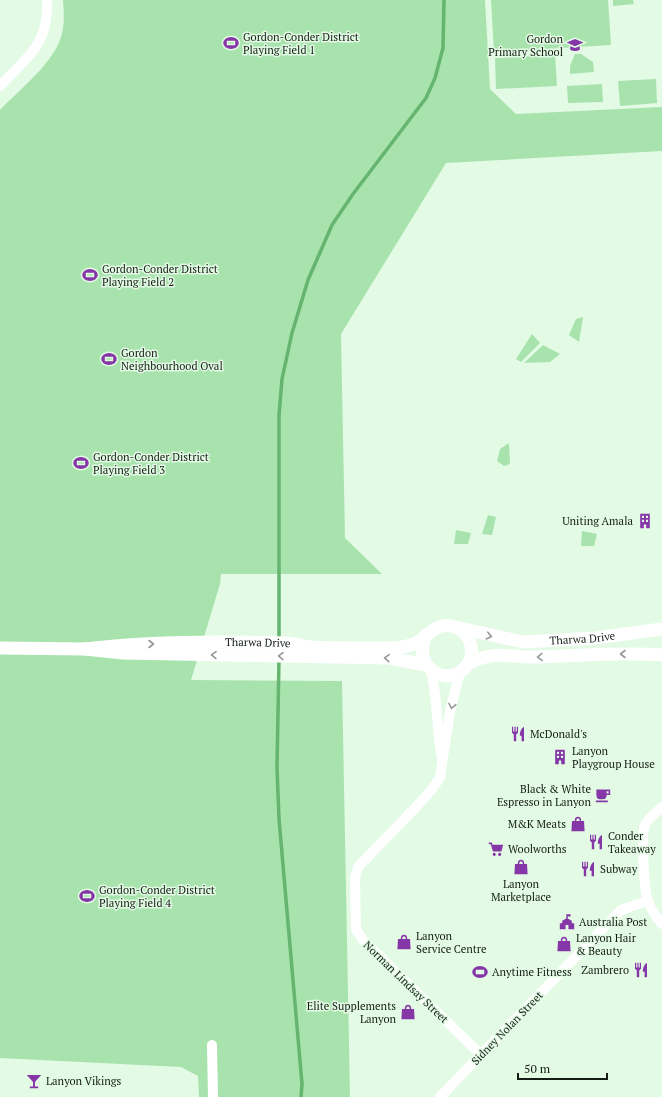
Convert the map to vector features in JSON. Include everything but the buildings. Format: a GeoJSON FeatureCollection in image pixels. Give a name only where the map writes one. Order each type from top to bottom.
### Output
{"type":"FeatureCollection","features":[{"type":"Feature","properties":{"kind":"main road"},"geometry":{"type":"LineString","coordinates":[[448,625],[457,627],[464,632],[472,647],[471,656],[465,667],[446,676],[438,674],[429,667],[422,649],[427,634],[440,626],[448,625]]}},
{"type":"Feature","properties":{"kind":"main road","name":"Tharwa Drive"},"geometry":{"type":"LineString","coordinates":[[457,627],[475,633],[523,642],[589,639],[662,630]]}},
{"type":"Feature","properties":{"kind":"main road","name":"Tharwa Drive"},"geometry":{"type":"LineString","coordinates":[[0,648],[85,649],[123,653],[253,656],[343,649],[402,647],[416,643],[427,634]]}},
{"type":"Feature","properties":{"kind":"main road","name":"Tharwa Drive"},"geometry":{"type":"LineString","coordinates":[[85,649],[124,644],[289,644],[309,652],[389,658],[429,667]]}},
{"type":"Feature","properties":{"kind":"main road","name":"Tharwa Drive"},"geometry":{"type":"LineString","coordinates":[[465,667],[482,657],[498,654],[534,657],[579,655],[662,655]]}},
{"type":"Feature","properties":{"kind":"street"},"geometry":{"type":"LineString","coordinates":[[0,86],[38,45],[46,30],[47,0]]}},
{"type":"Feature","properties":{"kind":"street"},"geometry":{"type":"LineString","coordinates":[[429,667],[435,688],[439,744],[443,764]]}},
{"type":"Feature","properties":{"kind":"street","name":"Norman Lindsay Street"},"geometry":{"type":"LineString","coordinates":[[465,667],[456,683],[440,777],[433,788],[358,867],[354,878],[356,929],[362,939],[481,1054]]}},
{"type":"Feature","properties":{"kind":"street"},"geometry":{"type":"LineString","coordinates":[[662,807],[645,825],[644,860],[648,901],[655,916],[662,924]]}},
{"type":"Feature","properties":{"kind":"street","name":"Sidney Nolan Street"},"geometry":{"type":"LineString","coordinates":[[440,1097],[621,910],[648,901]]}},
{"type":"Feature","properties":{"kind":"street"},"geometry":{"type":"LineString","coordinates":[[212,1045],[213,1097]]}},
{"type":"Feature","properties":{"kind":"green space"},"geometry":{"type":"Polygon","coordinates":[[[63,0],[485,0],[490,89],[516,114],[662,107],[662,151],[446,163],[341,334],[345,538],[382,574],[221,574],[220,584],[191,680],[342,681],[350,1097],[199,1097],[198,1076],[181,1067],[0,1058],[0,110],[42,68],[56,49],[63,30],[63,0]]]}},
{"type":"Feature","properties":{"kind":"green space"},"geometry":{"type":"Polygon","coordinates":[[[491,0],[608,0],[611,45],[494,52],[491,0]]]}},
{"type":"Feature","properties":{"kind":"green space"},"geometry":{"type":"Polygon","coordinates":[[[613,0],[633,0],[634,4],[613,6],[613,0]]]}},
{"type":"Feature","properties":{"kind":"green space"},"geometry":{"type":"Polygon","coordinates":[[[575,54],[581,54],[593,62],[594,72],[570,74],[570,66],[575,54]]]}},
{"type":"Feature","properties":{"kind":"green space"},"geometry":{"type":"Polygon","coordinates":[[[555,55],[557,86],[496,89],[495,58],[555,55]]]}},
{"type":"Feature","properties":{"kind":"green space"},"geometry":{"type":"Polygon","coordinates":[[[656,79],[657,103],[620,106],[618,81],[656,79]]]}},
{"type":"Feature","properties":{"kind":"green space"},"geometry":{"type":"Polygon","coordinates":[[[602,84],[603,102],[568,103],[567,86],[602,84]]]}},
{"type":"Feature","properties":{"kind":"green space"},"geometry":{"type":"Polygon","coordinates":[[[583,317],[579,342],[569,335],[576,319],[583,317]]]}},
{"type":"Feature","properties":{"kind":"green space"},"geometry":{"type":"Polygon","coordinates":[[[532,334],[540,343],[521,362],[516,359],[532,334]]]}},
{"type":"Feature","properties":{"kind":"green space"},"geometry":{"type":"Polygon","coordinates":[[[543,345],[560,354],[550,362],[524,363],[543,345]]]}},
{"type":"Feature","properties":{"kind":"green space"},"geometry":{"type":"Polygon","coordinates":[[[509,443],[510,464],[504,466],[497,461],[500,449],[509,443]]]}},
{"type":"Feature","properties":{"kind":"green space"},"geometry":{"type":"Polygon","coordinates":[[[488,515],[496,517],[492,535],[482,534],[488,515]]]}},
{"type":"Feature","properties":{"kind":"green space"},"geometry":{"type":"Polygon","coordinates":[[[456,530],[471,533],[468,544],[454,544],[456,530]]]}},
{"type":"Feature","properties":{"kind":"green space"},"geometry":{"type":"Polygon","coordinates":[[[582,531],[597,534],[594,546],[581,546],[582,531]]]}},
{"type":"Feature","properties":{"kind":"waterway"},"geometry":{"type":"LineString","coordinates":[[279,641],[279,415],[282,379],[292,333],[308,280],[332,225],[353,194],[426,98],[435,78],[443,48],[444,0]]}},
{"type":"Feature","properties":{"kind":"waterway"},"geometry":{"type":"LineString","coordinates":[[279,659],[277,768],[279,819],[302,1084],[301,1097]]}},
{"type":"Feature","properties":{"kind":"place","name":"Gordon-Conder District Playing Field 1"},"geometry":{"type":"Point","coordinates":[231,43]}},
{"type":"Feature","properties":{"kind":"place","name":"Gordon Primary School"},"geometry":{"type":"Point","coordinates":[575,45]}},
{"type":"Feature","properties":{"kind":"place","name":"Gordon-Conder District Playing Field 2"},"geometry":{"type":"Point","coordinates":[90,275]}},
{"type":"Feature","properties":{"kind":"place","name":"Gordon Neighbourhood Oval"},"geometry":{"type":"Point","coordinates":[109,359]}},
{"type":"Feature","properties":{"kind":"place","name":"Gordon-Conder District Playing Field 3"},"geometry":{"type":"Point","coordinates":[81,463]}},
{"type":"Feature","properties":{"kind":"place","name":"Uniting Amala"},"geometry":{"type":"Point","coordinates":[645,521]}},
{"type":"Feature","properties":{"kind":"place","name":"McDonald's"},"geometry":{"type":"Point","coordinates":[518,734]}},
{"type":"Feature","properties":{"kind":"place","name":"Lanyon Playgroup House"},"geometry":{"type":"Point","coordinates":[560,757]}},
{"type":"Feature","properties":{"kind":"place","name":"Black & White Espresso in Lanyon"},"geometry":{"type":"Point","coordinates":[603,795]}},
{"type":"Feature","properties":{"kind":"place","name":"M&K Meats"},"geometry":{"type":"Point","coordinates":[578,824]}},
{"type":"Feature","properties":{"kind":"place","name":"Conder Takeaway"},"geometry":{"type":"Point","coordinates":[596,842]}},
{"type":"Feature","properties":{"kind":"place","name":"Woolworths"},"geometry":{"type":"Point","coordinates":[496,849]}},
{"type":"Feature","properties":{"kind":"place","name":"Lanyon Marketplace"},"geometry":{"type":"Point","coordinates":[521,867]}},
{"type":"Feature","properties":{"kind":"place","name":"Subway"},"geometry":{"type":"Point","coordinates":[588,869]}},
{"type":"Feature","properties":{"kind":"place","name":"Gordon-Conder District Playing Field 4"},"geometry":{"type":"Point","coordinates":[87,896]}},
{"type":"Feature","properties":{"kind":"place","name":"Australia Post"},"geometry":{"type":"Point","coordinates":[567,922]}},
{"type":"Feature","properties":{"kind":"place","name":"Lanyon Service Centre"},"geometry":{"type":"Point","coordinates":[404,942]}},
{"type":"Feature","properties":{"kind":"place","name":"Lanyon Hair & Beauty"},"geometry":{"type":"Point","coordinates":[564,944]}},
{"type":"Feature","properties":{"kind":"place","name":"Zambrero"},"geometry":{"type":"Point","coordinates":[641,970]}},
{"type":"Feature","properties":{"kind":"place","name":"Anytime Fitness"},"geometry":{"type":"Point","coordinates":[480,972]}},
{"type":"Feature","properties":{"kind":"place","name":"Elite Supplements Lanyon"},"geometry":{"type":"Point","coordinates":[408,1012]}},
{"type":"Feature","properties":{"kind":"place","name":"Lanyon Vikings"},"geometry":{"type":"Point","coordinates":[34,1081]}}]}
